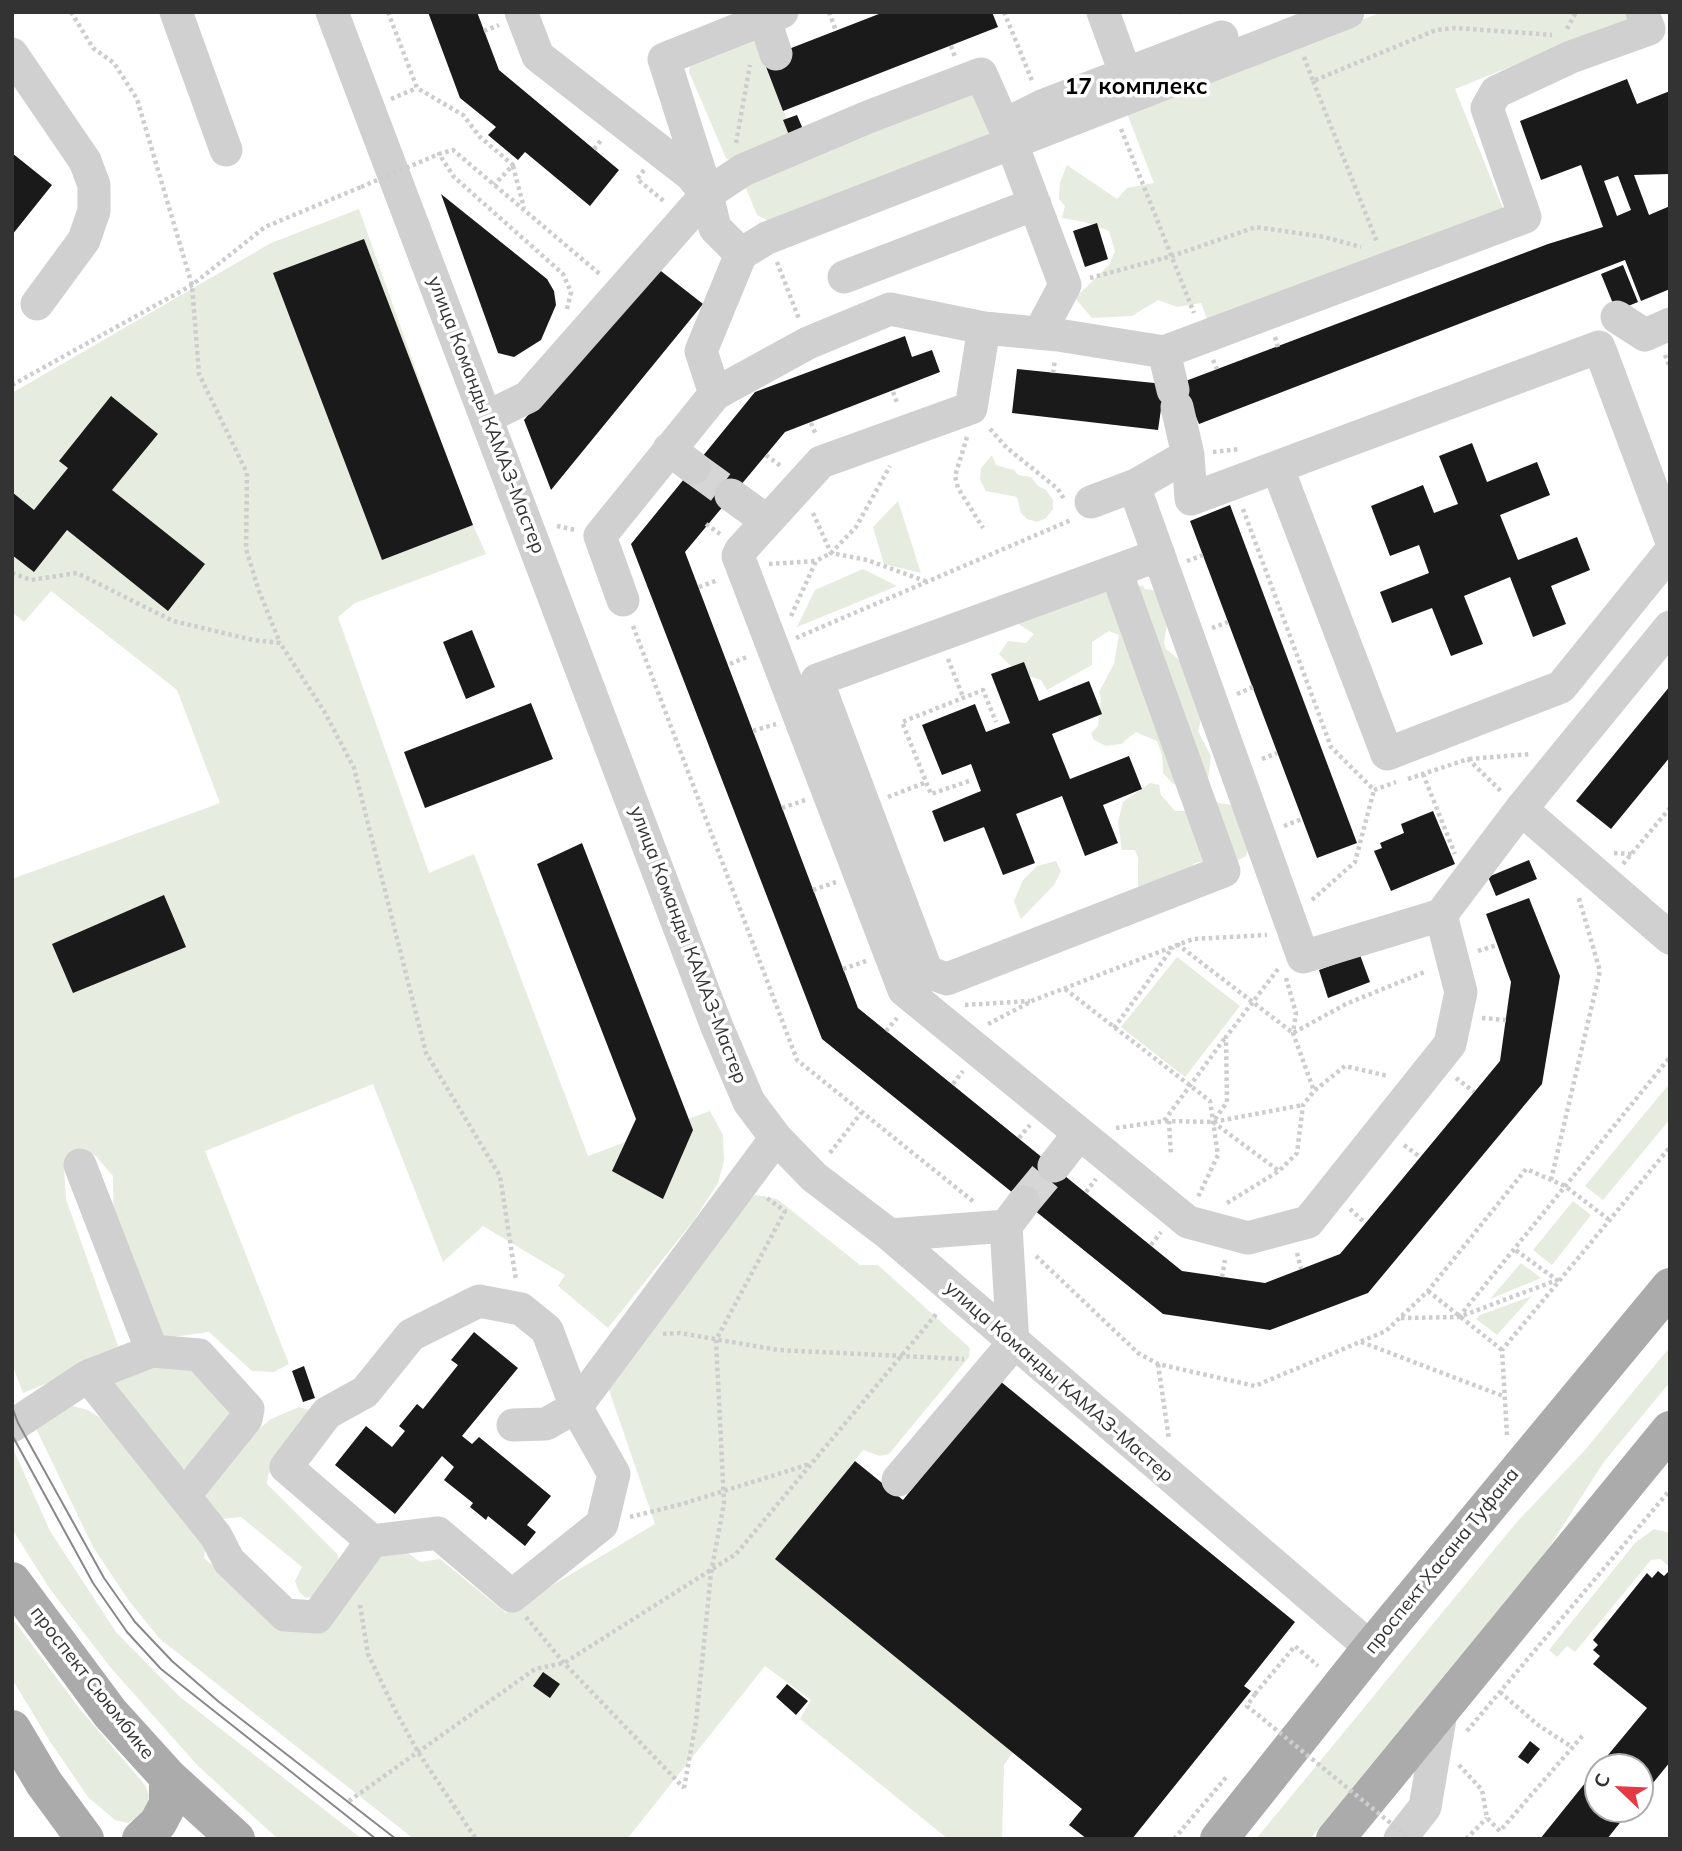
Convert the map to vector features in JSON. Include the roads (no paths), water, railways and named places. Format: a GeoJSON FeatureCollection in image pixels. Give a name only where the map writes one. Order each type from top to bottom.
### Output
{"type":"FeatureCollection","features":[{"type":"Feature","properties":{"kind":"main road","name":"проспект Хасана Туфана"},"geometry":{"type":"LineString","coordinates":[[1219,1839],[1371,1647],[1670,1287]]}},
{"type":"Feature","properties":{"kind":"main road"},"geometry":{"type":"LineString","coordinates":[[1620,1345],[1670,1312]]}},
{"type":"Feature","properties":{"kind":"main road"},"geometry":{"type":"LineString","coordinates":[[1335,1839],[1454,1720],[1670,1430]]}},
{"type":"Feature","properties":{"kind":"main road","name":"проспект Сююмбике"},"geometry":{"type":"LineString","coordinates":[[12,1581],[110,1713],[168,1777],[236,1839]]}},
{"type":"Feature","properties":{"kind":"main road"},"geometry":{"type":"LineString","coordinates":[[12,1729],[44,1783],[85,1839]]}},
{"type":"Feature","properties":{"kind":"main road"},"geometry":{"type":"LineString","coordinates":[[141,1839],[158,1824],[167,1804],[168,1777]]}},
{"type":"Feature","properties":{"kind":"street"},"geometry":{"type":"LineString","coordinates":[[176,12],[226,150]]}},
{"type":"Feature","properties":{"kind":"street","name":"улица Команды КАМАЗ-Мастер"},"geometry":{"type":"LineString","coordinates":[[332,12],[717,1027],[749,1102],[776,1138],[814,1177],[890,1235],[955,1292],[1007,1351],[1176,1482],[1371,1647]]}},
{"type":"Feature","properties":{"kind":"street"},"geometry":{"type":"LineString","coordinates":[[522,12],[538,56],[691,175],[707,194]]}},
{"type":"Feature","properties":{"kind":"street"},"geometry":{"type":"LineString","coordinates":[[1103,12],[1124,92]]}},
{"type":"Feature","properties":{"kind":"street"},"geometry":{"type":"LineString","coordinates":[[715,394],[701,351],[754,246],[1008,134],[1124,92],[1290,23],[1348,12]]}},
{"type":"Feature","properties":{"kind":"street"},"geometry":{"type":"LineString","coordinates":[[623,600],[600,536],[681,458],[715,394],[808,343],[890,309],[984,328],[1041,332],[1164,352],[1384,261],[1525,217],[1486,107],[1496,92],[1571,57],[1648,29],[1642,12]]}},
{"type":"Feature","properties":{"kind":"street"},"geometry":{"type":"LineString","coordinates":[[754,246],[715,228],[707,194],[664,59],[774,16]]}},
{"type":"Feature","properties":{"kind":"street"},"geometry":{"type":"LineString","coordinates":[[763,59],[774,16]]}},
{"type":"Feature","properties":{"kind":"street"},"geometry":{"type":"LineString","coordinates":[[12,54],[85,161],[94,185],[94,211],[84,240],[37,304]]}},
{"type":"Feature","properties":{"kind":"street"},"geometry":{"type":"LineString","coordinates":[[487,417],[527,397],[707,194],[743,170],[868,117],[981,74],[1008,134],[1065,285],[1041,332]]}},
{"type":"Feature","properties":{"kind":"street"},"geometry":{"type":"LineString","coordinates":[[1008,134],[1042,106],[1124,92]]}},
{"type":"Feature","properties":{"kind":"street"},"geometry":{"type":"LineString","coordinates":[[844,277],[1035,204]]}},
{"type":"Feature","properties":{"kind":"street"},"geometry":{"type":"LineString","coordinates":[[1617,317],[1645,335],[1670,324]]}},
{"type":"Feature","properties":{"kind":"street"},"geometry":{"type":"LineString","coordinates":[[984,328],[971,408],[821,463],[799,484],[738,556],[904,990],[1188,1222],[1248,1238],[1308,1222],[1450,1044],[1461,992],[1441,915]]}},
{"type":"Feature","properties":{"kind":"street"},"geometry":{"type":"LineString","coordinates":[[1164,352],[1188,455],[1191,499],[1278,469],[1599,347],[1670,537]]}},
{"type":"Feature","properties":{"kind":"street"},"geometry":{"type":"LineString","coordinates":[[1091,502],[1136,485],[1188,455]]}},
{"type":"Feature","properties":{"kind":"street"},"geometry":{"type":"LineString","coordinates":[[1278,469],[1388,754],[1561,687],[1670,552]]}},
{"type":"Feature","properties":{"kind":"street"},"geometry":{"type":"LineString","coordinates":[[1136,485],[1293,960],[1441,915],[1521,809],[1670,627]]}},
{"type":"Feature","properties":{"kind":"street"},"geometry":{"type":"LineString","coordinates":[[731,495],[767,522]]}},
{"type":"Feature","properties":{"kind":"street"},"geometry":{"type":"LineString","coordinates":[[1116,571],[1224,871],[947,979],[927,972],[817,680],[1159,555]]}},
{"type":"Feature","properties":{"kind":"street"},"geometry":{"type":"LineString","coordinates":[[1521,809],[1670,938]]}},
{"type":"Feature","properties":{"kind":"street"},"geometry":{"type":"LineString","coordinates":[[1054,1166],[1079,1134]]}},
{"type":"Feature","properties":{"kind":"street"},"geometry":{"type":"LineString","coordinates":[[513,1425],[546,1424],[576,1407],[776,1138]]}},
{"type":"Feature","properties":{"kind":"street"},"geometry":{"type":"LineString","coordinates":[[80,1165],[152,1351]]}},
{"type":"Feature","properties":{"kind":"street"},"geometry":{"type":"LineString","coordinates":[[890,1235],[1015,1214],[1007,1351],[898,1480]]}},
{"type":"Feature","properties":{"kind":"street"},"geometry":{"type":"LineString","coordinates":[[88,1376],[216,1536],[229,1561],[285,1615],[317,1617],[364,1551],[438,1533],[512,1596],[602,1524],[614,1474],[576,1407],[547,1330],[521,1309],[479,1301],[411,1335],[365,1392],[327,1413],[286,1466],[364,1551]]}},
{"type":"Feature","properties":{"kind":"street"},"geometry":{"type":"LineString","coordinates":[[12,1426],[88,1376],[152,1351],[199,1355],[248,1409],[246,1419],[184,1496]]}},
{"type":"Feature","properties":{"kind":"street"},"geometry":{"type":"LineString","coordinates":[[1395,1828],[1425,1807],[1431,1774],[1454,1720]]}},
{"type":"Feature","properties":{"kind":"tunnel"},"geometry":{"type":"LineString","coordinates":[[694,468],[731,495]]}},
{"type":"Feature","properties":{"kind":"tunnel"},"geometry":{"type":"LineString","coordinates":[[1024,1202],[1054,1166]]}},
{"type":"Feature","properties":{"kind":"tram line"},"geometry":{"type":"LineString","coordinates":[[12,1407],[18,1423],[104,1578],[135,1622],[172,1661],[219,1702],[396,1839]]}},
{"type":"Feature","properties":{"kind":"tram line"},"geometry":{"type":"LineString","coordinates":[[12,1435],[93,1583],[127,1632],[161,1669],[376,1839]]}},
{"type":"Feature","properties":{"kind":"district","name":"17 комплекс"},"geometry":{"type":"Point","coordinates":[1136,87]}}]}
